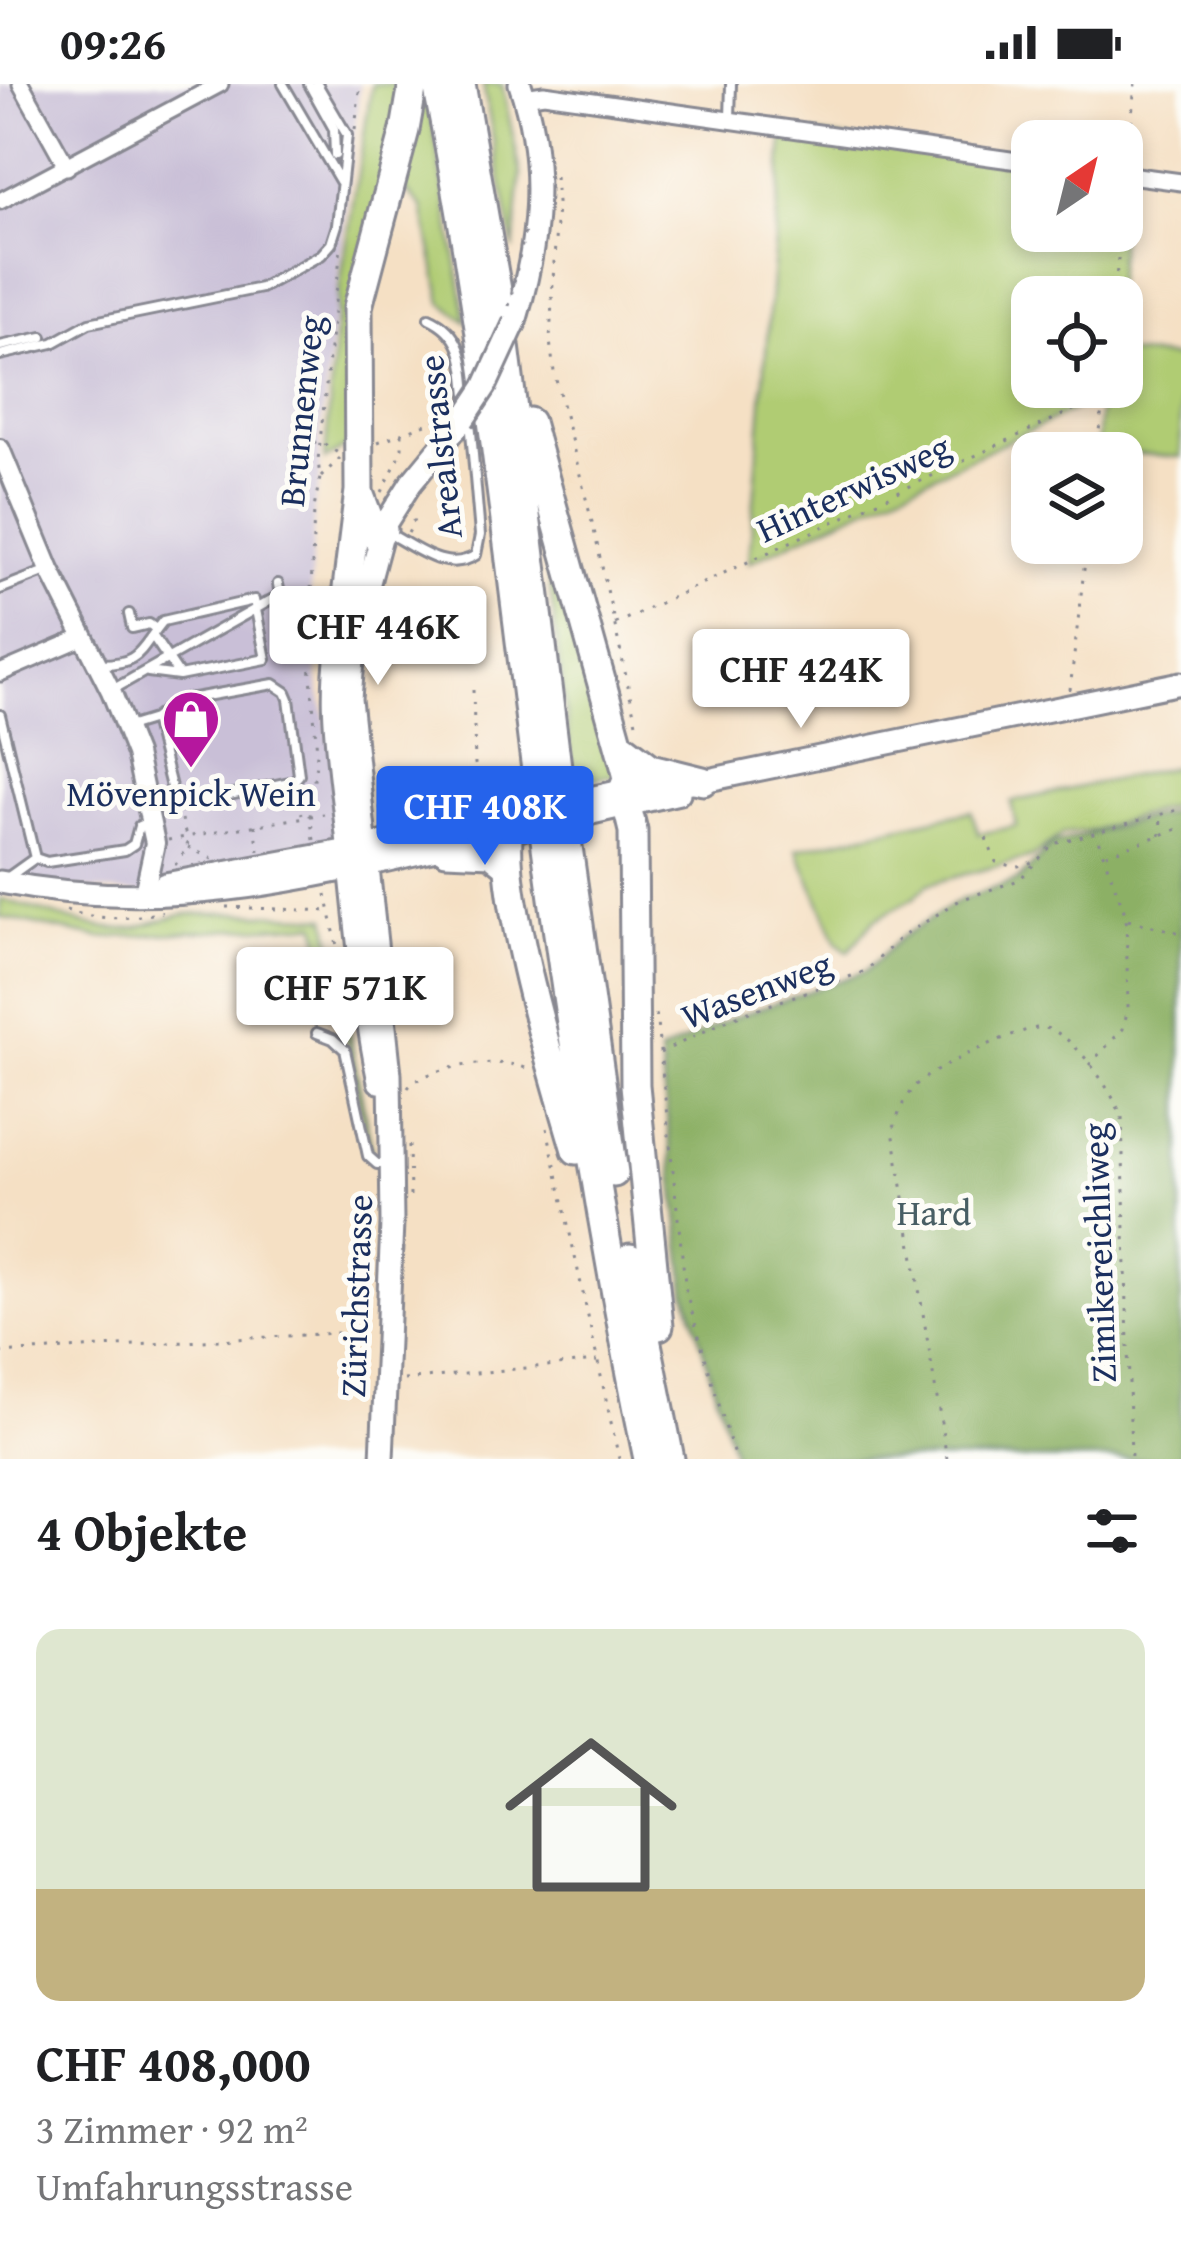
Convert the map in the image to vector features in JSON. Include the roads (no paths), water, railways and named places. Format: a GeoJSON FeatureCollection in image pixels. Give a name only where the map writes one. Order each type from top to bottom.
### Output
{"type":"FeatureCollection","features":[{"type":"Feature","properties":{"kind":"highway"},"geometry":{"type":"LineString","coordinates":[[383,530],[369,519],[371,495],[356,375],[359,299],[405,130],[412,84]]}},
{"type":"Feature","properties":{"kind":"highway"},"geometry":{"type":"LineString","coordinates":[[437,84],[484,352],[568,1004],[648,1459]]}},
{"type":"Feature","properties":{"kind":"highway"},"geometry":{"type":"LineString","coordinates":[[460,84],[501,313],[601,1092],[672,1459]]}},
{"type":"Feature","properties":{"kind":"highway"},"geometry":{"type":"LineString","coordinates":[[501,313],[628,741],[625,799],[633,831],[632,1000],[638,1126],[672,1459]]}},
{"type":"Feature","properties":{"kind":"highway"},"geometry":{"type":"LineString","coordinates":[[343,621],[371,495]]}},
{"type":"Feature","properties":{"kind":"highway"},"geometry":{"type":"LineString","coordinates":[[628,741],[651,768],[703,781]]}},
{"type":"Feature","properties":{"kind":"highway"},"geometry":{"type":"LineString","coordinates":[[552,806],[518,817],[506,864],[563,1106],[617,1292]]}},
{"type":"Feature","properties":{"kind":"highway"},"geometry":{"type":"LineString","coordinates":[[446,850],[491,852],[506,864]]}},
{"type":"Feature","properties":{"kind":"main road"},"geometry":{"type":"LineString","coordinates":[[358,859],[334,715],[334,675],[343,621],[367,549],[458,416],[485,387],[515,322],[536,230],[536,155],[522,90]]}},
{"type":"Feature","properties":{"kind":"main road"},"geometry":{"type":"LineString","coordinates":[[358,859],[350,677],[358,618],[383,530]]}},
{"type":"Feature","properties":{"kind":"main road"},"geometry":{"type":"LineString","coordinates":[[0,882],[38,889],[214,893],[518,817],[676,794],[703,781],[1181,683]]}},
{"type":"Feature","properties":{"kind":"main road"},"geometry":{"type":"LineString","coordinates":[[552,806],[588,806]]}},
{"type":"Feature","properties":{"kind":"main road"},"geometry":{"type":"LineString","coordinates":[[144,894],[156,885],[262,867],[446,850],[518,817]]}},
{"type":"Feature","properties":{"kind":"main road","name":"Zürichstrasse"},"geometry":{"type":"LineString","coordinates":[[358,859],[386,1019],[399,1133],[392,1163],[382,1459]]}},
{"type":"Feature","properties":{"kind":"street"},"geometry":{"type":"LineString","coordinates":[[21,84],[67,167]]}},
{"type":"Feature","properties":{"kind":"street"},"geometry":{"type":"LineString","coordinates":[[0,201],[220,84]]}},
{"type":"Feature","properties":{"kind":"street"},"geometry":{"type":"LineString","coordinates":[[522,90],[1011,160]]}},
{"type":"Feature","properties":{"kind":"street"},"geometry":{"type":"LineString","coordinates":[[1143,177],[1181,182]]}},
{"type":"Feature","properties":{"kind":"street"},"geometry":{"type":"LineString","coordinates":[[0,449],[50,570],[127,728],[155,848],[144,894]]}},
{"type":"Feature","properties":{"kind":"street"},"geometry":{"type":"LineString","coordinates":[[0,673],[84,638]]}},
{"type":"Feature","properties":{"kind":"street"},"geometry":{"type":"LineString","coordinates":[[155,848],[184,881]]}},
{"type":"Feature","properties":{"kind":"lane"},"geometry":{"type":"LineString","coordinates":[[283,84],[340,183]]}},
{"type":"Feature","properties":{"kind":"lane"},"geometry":{"type":"LineString","coordinates":[[0,351],[53,343],[89,323],[261,287],[321,255],[332,244],[347,135],[313,84]]}},
{"type":"Feature","properties":{"kind":"lane"},"geometry":{"type":"LineString","coordinates":[[313,84],[334,129],[335,155]]}},
{"type":"Feature","properties":{"kind":"lane"},"geometry":{"type":"LineString","coordinates":[[729,122],[731,84]]}},
{"type":"Feature","properties":{"kind":"lane","name":"Arealstrasse"},"geometry":{"type":"LineString","coordinates":[[383,530],[444,561],[464,562],[478,550],[476,470],[462,355],[453,333],[429,318]]}},
{"type":"Feature","properties":{"kind":"lane"},"geometry":{"type":"LineString","coordinates":[[0,351],[42,338]]}},
{"type":"Feature","properties":{"kind":"lane"},"geometry":{"type":"LineString","coordinates":[[0,590],[50,570]]}},
{"type":"Feature","properties":{"kind":"lane"},"geometry":{"type":"LineString","coordinates":[[111,691],[280,595],[278,584]]}},
{"type":"Feature","properties":{"kind":"lane"},"geometry":{"type":"LineString","coordinates":[[98,664],[137,656],[163,621],[254,600],[266,659],[179,676],[148,672]]}},
{"type":"Feature","properties":{"kind":"lane"},"geometry":{"type":"LineString","coordinates":[[129,614],[132,628],[149,624],[179,676]]}},
{"type":"Feature","properties":{"kind":"lane"},"geometry":{"type":"LineString","coordinates":[[127,728],[154,719],[176,701],[266,683],[281,687],[289,699],[300,770],[294,781],[179,806],[154,719]]}},
{"type":"Feature","properties":{"kind":"lane"},"geometry":{"type":"LineString","coordinates":[[0,715],[37,860],[38,889]]}},
{"type":"Feature","properties":{"kind":"lane"},"geometry":{"type":"LineString","coordinates":[[0,882],[37,860],[125,850],[134,844],[139,826],[151,822]]}},
{"type":"Feature","properties":{"kind":"lane"},"geometry":{"type":"LineString","coordinates":[[317,1033],[340,1045],[348,1058],[368,1156],[377,1165],[392,1163]]}},
{"type":"Feature","properties":{"kind":"place","name":"Mövenpick Wein"},"geometry":{"type":"Point","coordinates":[191,770]}},
{"type":"Feature","properties":{"kind":"park label","name":"Hard"},"geometry":{"type":"Point","coordinates":[934,1211]}}]}
